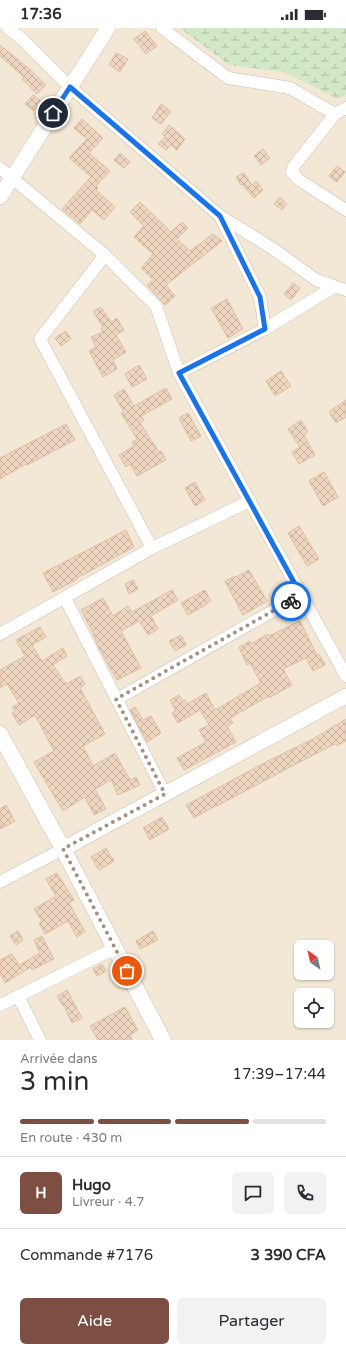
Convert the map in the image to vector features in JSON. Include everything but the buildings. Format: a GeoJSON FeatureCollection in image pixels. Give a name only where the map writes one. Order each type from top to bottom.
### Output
{"type":"FeatureCollection","features":[{"type":"Feature","properties":{"kind":"main road"},"geometry":{"type":"LineString","coordinates":[[0,734],[63,849],[163,1040]]}},
{"type":"Feature","properties":{"kind":"street"},"geometry":{"type":"LineString","coordinates":[[8,28],[22,39],[70,87],[220,216],[272,248],[316,280],[346,290]]}},
{"type":"Feature","properties":{"kind":"street"},"geometry":{"type":"LineString","coordinates":[[0,197],[108,28]]}},
{"type":"Feature","properties":{"kind":"street"},"geometry":{"type":"LineString","coordinates":[[162,28],[228,78],[290,88],[335,114]]}},
{"type":"Feature","properties":{"kind":"street"},"geometry":{"type":"LineString","coordinates":[[346,108],[335,114],[294,166],[292,172],[299,180],[346,210]]}},
{"type":"Feature","properties":{"kind":"street"},"geometry":{"type":"LineString","coordinates":[[0,168],[105,255],[156,306],[179,373],[346,676]]}},
{"type":"Feature","properties":{"kind":"street"},"geometry":{"type":"LineString","coordinates":[[220,216],[260,297],[265,329]]}},
{"type":"Feature","properties":{"kind":"street"},"geometry":{"type":"LineString","coordinates":[[105,255],[40,339],[152,548]]}},
{"type":"Feature","properties":{"kind":"street"},"geometry":{"type":"LineString","coordinates":[[179,373],[265,329],[334,287]]}},
{"type":"Feature","properties":{"kind":"street"},"geometry":{"type":"LineString","coordinates":[[0,634],[152,548],[250,501]]}},
{"type":"Feature","properties":{"kind":"street"},"geometry":{"type":"LineString","coordinates":[[116,699],[301,595]]}},
{"type":"Feature","properties":{"kind":"street"},"geometry":{"type":"LineString","coordinates":[[65,598],[165,794]]}},
{"type":"Feature","properties":{"kind":"street"},"geometry":{"type":"LineString","coordinates":[[0,882],[346,696]]}},
{"type":"Feature","properties":{"kind":"street"},"geometry":{"type":"LineString","coordinates":[[0,1005],[115,948]]}},
{"type":"Feature","properties":{"kind":"street"},"geometry":{"type":"LineString","coordinates":[[18,996],[40,1040]]}},
{"type":"Feature","properties":{"kind":"shaded area"},"geometry":{"type":"Polygon","coordinates":[[[0,28],[346,28],[346,1040],[0,1040],[0,28]]]}},
{"type":"Feature","properties":{"kind":"green space"},"geometry":{"type":"Polygon","coordinates":[[[180,28],[346,28],[346,95],[338,99],[284,72],[229,65],[180,28]]]}},
{"type":"Feature","properties":{"kind":"way so far"},"geometry":{"type":"LineString","coordinates":[[127,971],[63,849],[165,794],[116,699],[291,601]]}},
{"type":"Feature","properties":{"kind":"route"},"geometry":{"type":"LineString","coordinates":[[53,113],[70,87],[220,216],[260,297],[265,329],[179,373],[301,595],[291,601]]}}]}
